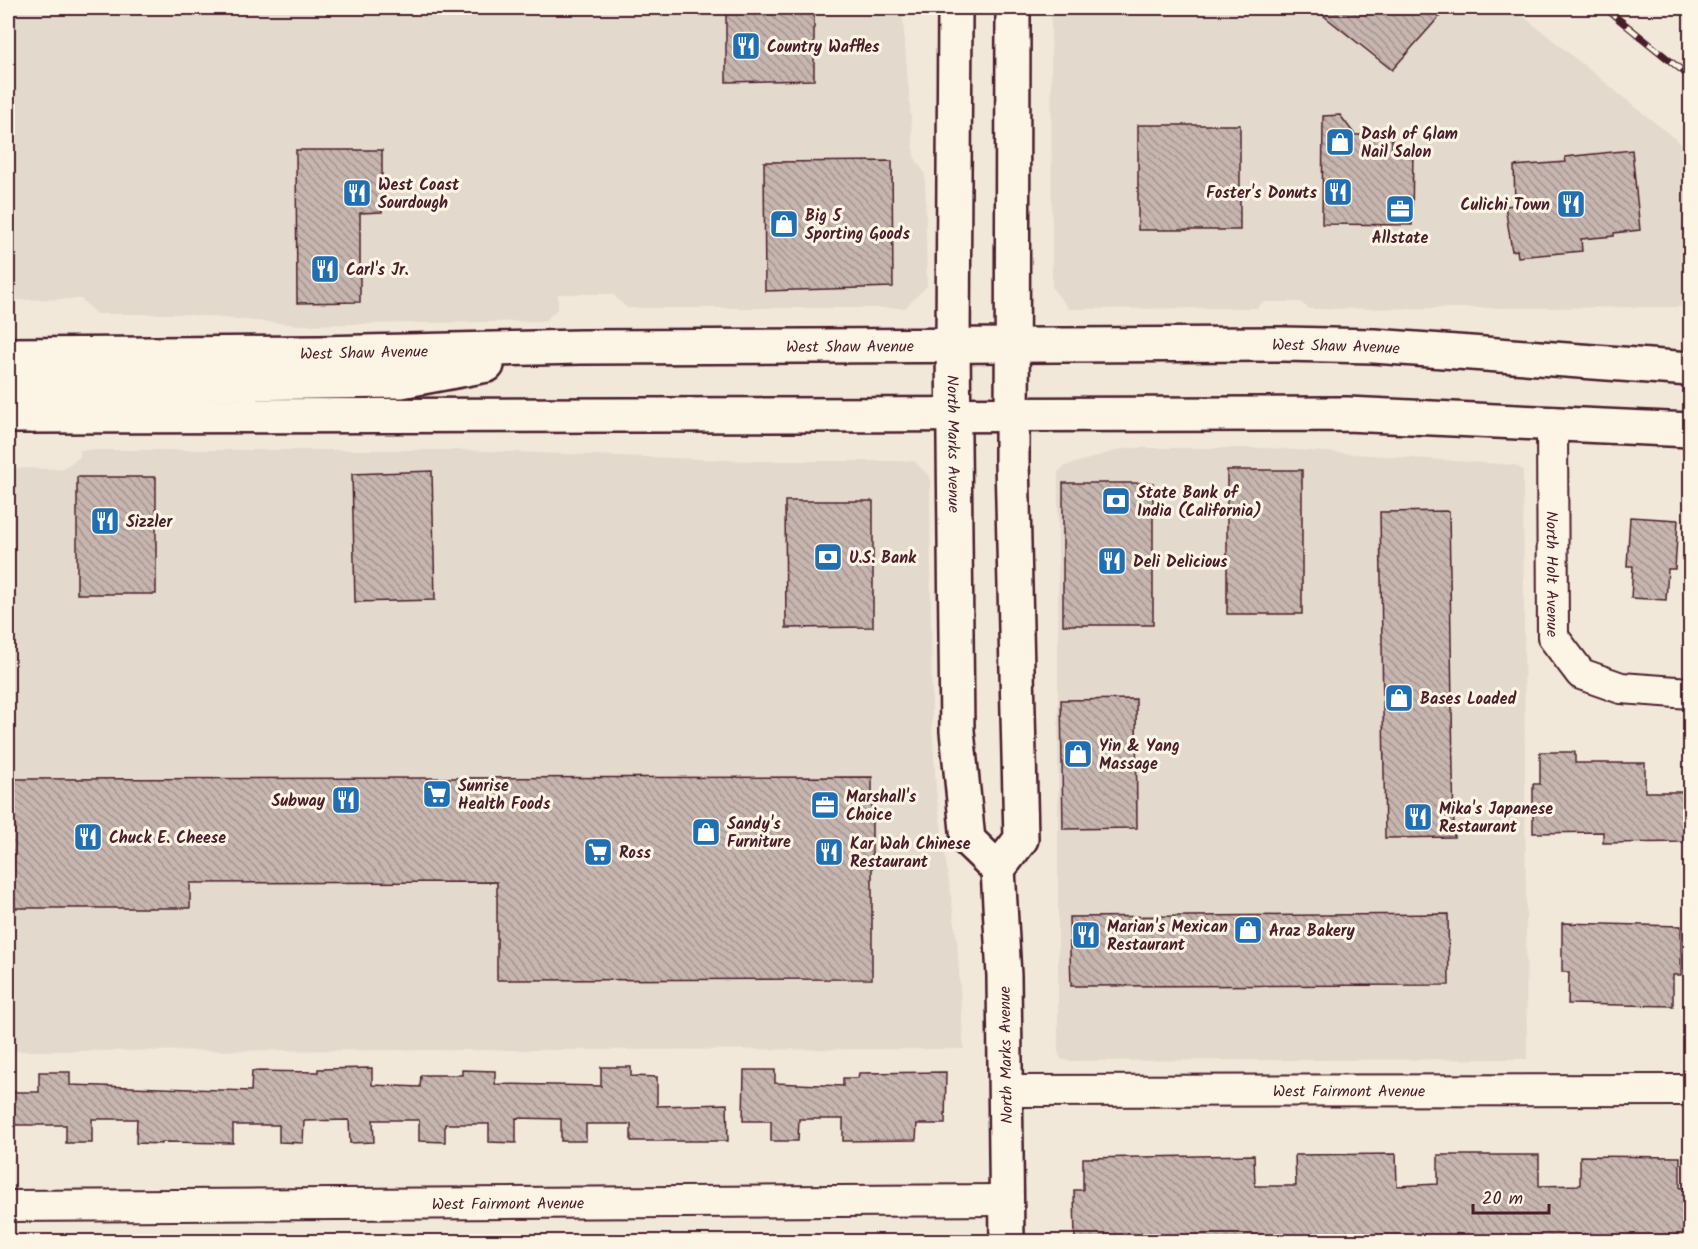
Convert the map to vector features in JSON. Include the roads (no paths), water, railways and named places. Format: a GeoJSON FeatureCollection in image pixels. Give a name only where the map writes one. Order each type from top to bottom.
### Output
{"type":"FeatureCollection","features":[{"type":"Feature","properties":{"kind":"main road","name":"North Marks Avenue"},"geometry":{"type":"LineString","coordinates":[[955,8],[953,345],[957,731],[968,840],[998,869],[1003,940],[1007,1242]]}},
{"type":"Feature","properties":{"kind":"main road"},"geometry":{"type":"LineString","coordinates":[[998,869],[1021,839],[1015,659],[1012,413],[1013,8]]}},
{"type":"Feature","properties":{"kind":"main road","name":"West Shaw Avenue"},"geometry":{"type":"LineString","coordinates":[[8,355],[330,353],[580,347],[1374,346],[1690,369]]}},
{"type":"Feature","properties":{"kind":"main road"},"geometry":{"type":"LineString","coordinates":[[20,416],[43,394],[65,385],[401,381],[580,347]]}},
{"type":"Feature","properties":{"kind":"main road"},"geometry":{"type":"LineString","coordinates":[[8,386],[24,382],[35,375],[51,355]]}},
{"type":"Feature","properties":{"kind":"main road"},"geometry":{"type":"LineString","coordinates":[[20,416],[1347,414],[1690,430]]}},
{"type":"Feature","properties":{"kind":"street","name":"North Holt Avenue"},"geometry":{"type":"LineString","coordinates":[[1552,422],[1552,637],[1581,674],[1621,688],[1690,693]]}},
{"type":"Feature","properties":{"kind":"street","name":"West Fairmont Avenue"},"geometry":{"type":"LineString","coordinates":[[1005,1091],[1690,1090]]}},
{"type":"Feature","properties":{"kind":"street","name":"West Fairmont Avenue"},"geometry":{"type":"LineString","coordinates":[[8,1206],[1006,1200]]}},
{"type":"Feature","properties":{"kind":"railway"},"geometry":{"type":"LineString","coordinates":[[1605,8],[1690,77]]}},
{"type":"Feature","properties":{"kind":"place","name":"Country Waffles"},"geometry":{"type":"Point","coordinates":[746,46]}},
{"type":"Feature","properties":{"kind":"place","name":"Dash of Glam Nail Salon"},"geometry":{"type":"Point","coordinates":[1340,142]}},
{"type":"Feature","properties":{"kind":"place","name":"Foster's Donuts"},"geometry":{"type":"Point","coordinates":[1338,192]}},
{"type":"Feature","properties":{"kind":"place","name":"West Coast Sourdough"},"geometry":{"type":"Point","coordinates":[357,193]}},
{"type":"Feature","properties":{"kind":"place","name":"Culichi Town"},"geometry":{"type":"Point","coordinates":[1571,204]}},
{"type":"Feature","properties":{"kind":"place","name":"Allstate"},"geometry":{"type":"Point","coordinates":[1400,209]}},
{"type":"Feature","properties":{"kind":"place","name":"Big 5 Sporting Goods"},"geometry":{"type":"Point","coordinates":[784,224]}},
{"type":"Feature","properties":{"kind":"place","name":"Carl's Jr."},"geometry":{"type":"Point","coordinates":[325,269]}},
{"type":"Feature","properties":{"kind":"place","name":"State Bank of India (California)"},"geometry":{"type":"Point","coordinates":[1116,501]}},
{"type":"Feature","properties":{"kind":"place","name":"Sizzler"},"geometry":{"type":"Point","coordinates":[105,521]}},
{"type":"Feature","properties":{"kind":"place","name":"U.S. Bank"},"geometry":{"type":"Point","coordinates":[828,557]}},
{"type":"Feature","properties":{"kind":"place","name":"Deli Delicious"},"geometry":{"type":"Point","coordinates":[1112,561]}},
{"type":"Feature","properties":{"kind":"place","name":"Bases Loaded"},"geometry":{"type":"Point","coordinates":[1399,698]}},
{"type":"Feature","properties":{"kind":"place","name":"Yin & Yang Massage"},"geometry":{"type":"Point","coordinates":[1078,754]}},
{"type":"Feature","properties":{"kind":"place","name":"Sunrise Health Foods"},"geometry":{"type":"Point","coordinates":[437,794]}},
{"type":"Feature","properties":{"kind":"place","name":"Subway"},"geometry":{"type":"Point","coordinates":[346,800]}},
{"type":"Feature","properties":{"kind":"place","name":"Marshall's Choice"},"geometry":{"type":"Point","coordinates":[825,805]}},
{"type":"Feature","properties":{"kind":"place","name":"Mika's Japanese Restaurant"},"geometry":{"type":"Point","coordinates":[1418,817]}},
{"type":"Feature","properties":{"kind":"place","name":"Sandy's Furniture"},"geometry":{"type":"Point","coordinates":[706,832]}},
{"type":"Feature","properties":{"kind":"place","name":"Chuck E. Cheese"},"geometry":{"type":"Point","coordinates":[88,837]}},
{"type":"Feature","properties":{"kind":"place","name":"Ross"},"geometry":{"type":"Point","coordinates":[598,852]}},
{"type":"Feature","properties":{"kind":"place","name":"Kar Wah Chinese Restaurant"},"geometry":{"type":"Point","coordinates":[829,852]}},
{"type":"Feature","properties":{"kind":"place","name":"Araz Bakery"},"geometry":{"type":"Point","coordinates":[1248,930]}},
{"type":"Feature","properties":{"kind":"place","name":"Marian's Mexican Restaurant"},"geometry":{"type":"Point","coordinates":[1086,935]}}]}
